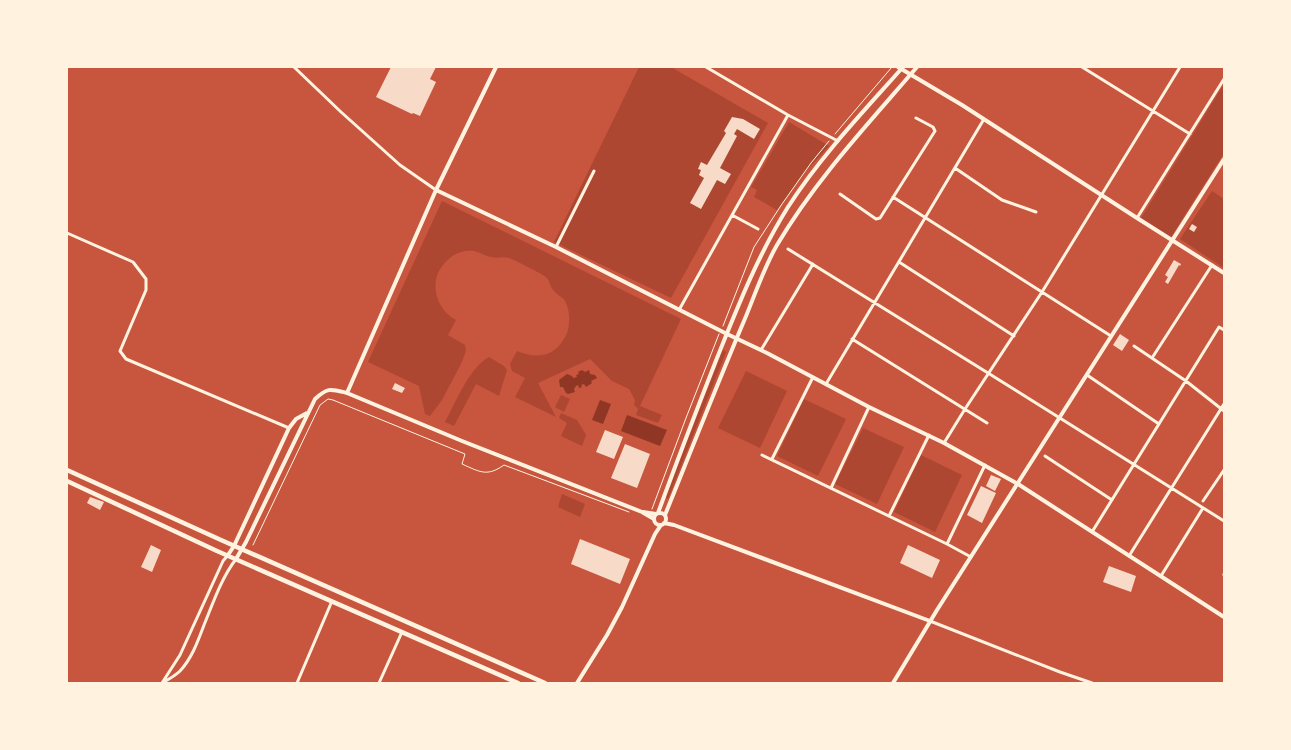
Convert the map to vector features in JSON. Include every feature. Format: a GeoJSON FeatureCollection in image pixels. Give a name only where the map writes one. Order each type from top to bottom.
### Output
{"type":"FeatureCollection","features":[{"type":"Feature","properties":{"kind":"main road"},"geometry":{"type":"LineString","coordinates":[[67,470],[234,546],[545,683]]}},
{"type":"Feature","properties":{"kind":"main road"},"geometry":{"type":"LineString","coordinates":[[67,482],[236,559],[518,683]]}},
{"type":"Feature","properties":{"kind":"street"},"geometry":{"type":"LineString","coordinates":[[294,67],[400,165],[436,190],[556,247],[726,334],[761,350],[869,407],[929,435],[985,465],[1018,484],[1224,617]]}},
{"type":"Feature","properties":{"kind":"street"},"geometry":{"type":"LineString","coordinates":[[347,393],[436,190],[496,67]]}},
{"type":"Feature","properties":{"kind":"street"},"geometry":{"type":"LineString","coordinates":[[706,67],[788,115],[838,141]]}},
{"type":"Feature","properties":{"kind":"street"},"geometry":{"type":"LineString","coordinates":[[578,683],[622,607],[655,534],[664,520],[773,253],[799,211],[839,157],[879,109],[917,67]]}},
{"type":"Feature","properties":{"kind":"street"},"geometry":{"type":"LineString","coordinates":[[1082,67],[1190,134]]}},
{"type":"Feature","properties":{"kind":"street"},"geometry":{"type":"LineString","coordinates":[[944,443],[1042,292],[1180,67]]}},
{"type":"Feature","properties":{"kind":"street"},"geometry":{"type":"LineString","coordinates":[[655,534],[655,521],[657,514],[692,420],[756,264],[776,227],[804,184],[838,141],[901,68],[984,119],[1224,273]]}},
{"type":"Feature","properties":{"kind":"street"},"geometry":{"type":"LineString","coordinates":[[1137,218],[1224,79]]}},
{"type":"Feature","properties":{"kind":"street"},"geometry":{"type":"LineString","coordinates":[[679,310],[788,115]]}},
{"type":"Feature","properties":{"kind":"street"},"geometry":{"type":"LineString","coordinates":[[840,194],[876,219],[880,218],[935,130],[933,127],[916,118]]}},
{"type":"Feature","properties":{"kind":"street"},"geometry":{"type":"LineString","coordinates":[[826,384],[984,119]]}},
{"type":"Feature","properties":{"kind":"street"},"geometry":{"type":"LineString","coordinates":[[893,683],[930,621],[1224,159]]}},
{"type":"Feature","properties":{"kind":"street"},"geometry":{"type":"LineString","coordinates":[[955,168],[1002,200],[1036,212]]}},
{"type":"Feature","properties":{"kind":"street"},"geometry":{"type":"LineString","coordinates":[[556,247],[594,172]]}},
{"type":"Feature","properties":{"kind":"street"},"geometry":{"type":"LineString","coordinates":[[893,197],[1111,336]]}},
{"type":"Feature","properties":{"kind":"street"},"geometry":{"type":"LineString","coordinates":[[732,215],[758,229]]}},
{"type":"Feature","properties":{"kind":"street"},"geometry":{"type":"LineString","coordinates":[[67,232],[133,262],[146,279],[146,290],[120,351],[126,359],[289,428]]}},
{"type":"Feature","properties":{"kind":"street"},"geometry":{"type":"LineString","coordinates":[[788,249],[1224,521]]}},
{"type":"Feature","properties":{"kind":"street"},"geometry":{"type":"LineString","coordinates":[[899,262],[1014,336]]}},
{"type":"Feature","properties":{"kind":"street"},"geometry":{"type":"LineString","coordinates":[[761,350],[813,264]]}},
{"type":"Feature","properties":{"kind":"street"},"geometry":{"type":"LineString","coordinates":[[1152,358],[1212,265]]}},
{"type":"Feature","properties":{"kind":"street"},"geometry":{"type":"LineString","coordinates":[[1092,532],[1219,328],[1224,330]]}},
{"type":"Feature","properties":{"kind":"street"},"geometry":{"type":"LineString","coordinates":[[852,339],[987,423]]}},
{"type":"Feature","properties":{"kind":"street"},"geometry":{"type":"LineString","coordinates":[[1134,346],[1186,381],[1222,410]]}},
{"type":"Feature","properties":{"kind":"street"},"geometry":{"type":"LineString","coordinates":[[1086,375],[1159,424]]}},
{"type":"Feature","properties":{"kind":"street"},"geometry":{"type":"LineString","coordinates":[[772,459],[813,377]]}},
{"type":"Feature","properties":{"kind":"street"},"geometry":{"type":"LineString","coordinates":[[162,683],[175,676],[187,661],[198,640],[210,609],[226,576],[242,549],[315,398],[322,392],[331,389],[347,393],[462,441],[642,512],[655,521],[664,520],[1092,683]]}},
{"type":"Feature","properties":{"kind":"street"},"geometry":{"type":"LineString","coordinates":[[1129,556],[1222,410],[1224,404]]}},
{"type":"Feature","properties":{"kind":"street"},"geometry":{"type":"LineString","coordinates":[[831,488],[869,407]]}},
{"type":"Feature","properties":{"kind":"street"},"geometry":{"type":"LineString","coordinates":[[162,683],[180,655],[223,561],[234,546],[289,428],[296,420],[308,413]]}},
{"type":"Feature","properties":{"kind":"street"},"geometry":{"type":"LineString","coordinates":[[889,516],[929,435]]}},
{"type":"Feature","properties":{"kind":"street"},"geometry":{"type":"LineString","coordinates":[[762,454],[971,557]]}},
{"type":"Feature","properties":{"kind":"street"},"geometry":{"type":"LineString","coordinates":[[1045,456],[1112,500]]}},
{"type":"Feature","properties":{"kind":"street"},"geometry":{"type":"LineString","coordinates":[[947,544],[985,465]]}},
{"type":"Feature","properties":{"kind":"street"},"geometry":{"type":"LineString","coordinates":[[1203,501],[1224,470]]}},
{"type":"Feature","properties":{"kind":"street"},"geometry":{"type":"LineString","coordinates":[[1161,576],[1203,508]]}},
{"type":"Feature","properties":{"kind":"street"},"geometry":{"type":"LineString","coordinates":[[642,512],[657,514],[662,513],[664,520]]}},
{"type":"Feature","properties":{"kind":"street"},"geometry":{"type":"LineString","coordinates":[[297,683],[332,601]]}},
{"type":"Feature","properties":{"kind":"street"},"geometry":{"type":"LineString","coordinates":[[380,683],[402,632]]}},
{"type":"Feature","properties":{"kind":"path"},"geometry":{"type":"LineString","coordinates":[[887,73],[892,67]]}},
{"type":"Feature","properties":{"kind":"path"},"geometry":{"type":"LineString","coordinates":[[253,545],[320,405],[328,400],[333,400],[465,454],[462,464],[470,467],[487,473],[497,470],[504,465],[634,514]]}},
{"type":"Feature","properties":{"kind":"shaded area"},"geometry":{"type":"Polygon","coordinates":[[[639,67],[671,67],[768,123],[671,298],[554,242],[639,67]]]}},
{"type":"Feature","properties":{"kind":"shaded area"},"geometry":{"type":"Polygon","coordinates":[[[1224,84],[1224,153],[1171,237],[1141,218],[1224,84]]]}},
{"type":"Feature","properties":{"kind":"shaded area"},"geometry":{"type":"Polygon","coordinates":[[[789,122],[829,146],[806,171],[777,210],[754,197],[757,190],[751,187],[789,122]]]}},
{"type":"Feature","properties":{"kind":"shaded area"},"geometry":{"type":"Polygon","coordinates":[[[1212,191],[1224,199],[1224,268],[1180,239],[1212,191]]]}},
{"type":"Feature","properties":{"kind":"shaded area"},"geometry":{"type":"Polygon","coordinates":[[[442,201],[681,319],[640,406],[662,415],[658,423],[636,415],[638,409],[634,405],[635,400],[629,389],[612,381],[590,359],[538,383],[556,417],[515,397],[525,378],[512,371],[510,364],[517,351],[525,354],[540,355],[553,351],[563,341],[567,333],[569,318],[565,301],[556,293],[546,277],[507,257],[493,258],[474,251],[463,251],[449,258],[439,271],[435,285],[438,299],[445,311],[456,320],[448,335],[465,345],[466,351],[461,364],[442,400],[430,416],[425,414],[419,386],[368,362],[442,201]]]}},
{"type":"Feature","properties":{"kind":"shaded area"},"geometry":{"type":"Polygon","coordinates":[[[723,350],[726,352],[668,499],[665,497],[723,350]]]}},
{"type":"Feature","properties":{"kind":"shaded area"},"geometry":{"type":"Polygon","coordinates":[[[489,357],[504,366],[507,370],[499,396],[476,384],[454,426],[445,422],[469,377],[482,362],[489,357]]]}},
{"type":"Feature","properties":{"kind":"shaded area"},"geometry":{"type":"Polygon","coordinates":[[[582,370],[585,372],[589,370],[590,374],[595,375],[597,378],[591,381],[592,383],[586,387],[584,384],[579,388],[578,385],[574,389],[575,392],[568,394],[566,393],[563,387],[560,387],[559,380],[567,374],[573,378],[577,377],[576,375],[579,374],[578,372],[582,370]]]}},
{"type":"Feature","properties":{"kind":"shaded area"},"geometry":{"type":"Polygon","coordinates":[[[746,371],[787,391],[760,448],[718,428],[746,371]]]}},
{"type":"Feature","properties":{"kind":"shaded area"},"geometry":{"type":"Polygon","coordinates":[[[561,395],[570,399],[564,412],[555,407],[561,395]]]}},
{"type":"Feature","properties":{"kind":"shaded area"},"geometry":{"type":"Polygon","coordinates":[[[804,399],[846,419],[818,476],[777,456],[804,399]]]}},
{"type":"Feature","properties":{"kind":"shaded area"},"geometry":{"type":"Polygon","coordinates":[[[600,400],[611,404],[603,424],[592,420],[600,400]]]}},
{"type":"Feature","properties":{"kind":"shaded area"},"geometry":{"type":"Polygon","coordinates":[[[561,413],[577,420],[586,435],[582,446],[561,436],[567,423],[559,418],[561,413]]]}},
{"type":"Feature","properties":{"kind":"shaded area"},"geometry":{"type":"Polygon","coordinates":[[[627,415],[667,430],[660,446],[621,431],[627,415]]]}},
{"type":"Feature","properties":{"kind":"shaded area"},"geometry":{"type":"Polygon","coordinates":[[[863,428],[904,447],[877,504],[835,484],[863,428]]]}},
{"type":"Feature","properties":{"kind":"shaded area"},"geometry":{"type":"Polygon","coordinates":[[[921,455],[962,475],[935,532],[894,512],[921,455]]]}},
{"type":"Feature","properties":{"kind":"shaded area"},"geometry":{"type":"Polygon","coordinates":[[[562,494],[585,504],[580,517],[558,507],[562,494]]]}},
{"type":"Feature","properties":{"kind":"building"},"geometry":{"type":"Polygon","coordinates":[[[391,67],[436,67],[430,79],[436,82],[420,116],[413,113],[412,114],[376,97],[391,67]]]}},
{"type":"Feature","properties":{"kind":"building"},"geometry":{"type":"Polygon","coordinates":[[[732,117],[743,119],[760,129],[754,139],[737,129],[734,134],[737,136],[720,168],[731,174],[725,184],[717,180],[701,209],[690,203],[704,178],[699,175],[701,170],[698,169],[701,162],[707,165],[726,133],[724,131],[732,117]]]}},
{"type":"Feature","properties":{"kind":"building"},"geometry":{"type":"Polygon","coordinates":[[[1192,224],[1197,227],[1194,232],[1189,229],[1192,224]]]}},
{"type":"Feature","properties":{"kind":"building"},"geometry":{"type":"Polygon","coordinates":[[[1174,260],[1181,264],[1168,284],[1165,282],[1168,277],[1165,275],[1174,260]]]}},
{"type":"Feature","properties":{"kind":"building"},"geometry":{"type":"Polygon","coordinates":[[[1120,334],[1129,340],[1122,351],[1113,345],[1120,334]]]}},
{"type":"Feature","properties":{"kind":"building"},"geometry":{"type":"Polygon","coordinates":[[[395,383],[405,388],[402,393],[392,389],[395,383]]]}},
{"type":"Feature","properties":{"kind":"building"},"geometry":{"type":"Polygon","coordinates":[[[605,430],[623,437],[614,459],[596,452],[605,430]]]}},
{"type":"Feature","properties":{"kind":"building"},"geometry":{"type":"Polygon","coordinates":[[[625,444],[650,454],[637,488],[611,478],[625,444]]]}},
{"type":"Feature","properties":{"kind":"building"},"geometry":{"type":"Polygon","coordinates":[[[991,475],[1001,479],[995,491],[986,486],[991,475]]]}},
{"type":"Feature","properties":{"kind":"building"},"geometry":{"type":"Polygon","coordinates":[[[981,486],[996,493],[982,523],[967,515],[981,486]]]}},
{"type":"Feature","properties":{"kind":"building"},"geometry":{"type":"Polygon","coordinates":[[[90,497],[104,502],[100,510],[87,503],[90,497]]]}},
{"type":"Feature","properties":{"kind":"building"},"geometry":{"type":"Polygon","coordinates":[[[580,539],[630,559],[620,584],[571,564],[580,539]]]}},
{"type":"Feature","properties":{"kind":"building"},"geometry":{"type":"Polygon","coordinates":[[[151,545],[161,550],[152,572],[141,567],[151,545]]]}},
{"type":"Feature","properties":{"kind":"building"},"geometry":{"type":"Polygon","coordinates":[[[908,545],[940,560],[932,578],[900,563],[908,545]]]}},
{"type":"Feature","properties":{"kind":"building"},"geometry":{"type":"Polygon","coordinates":[[[1109,566],[1136,576],[1131,592],[1103,582],[1109,566]]]}}]}
